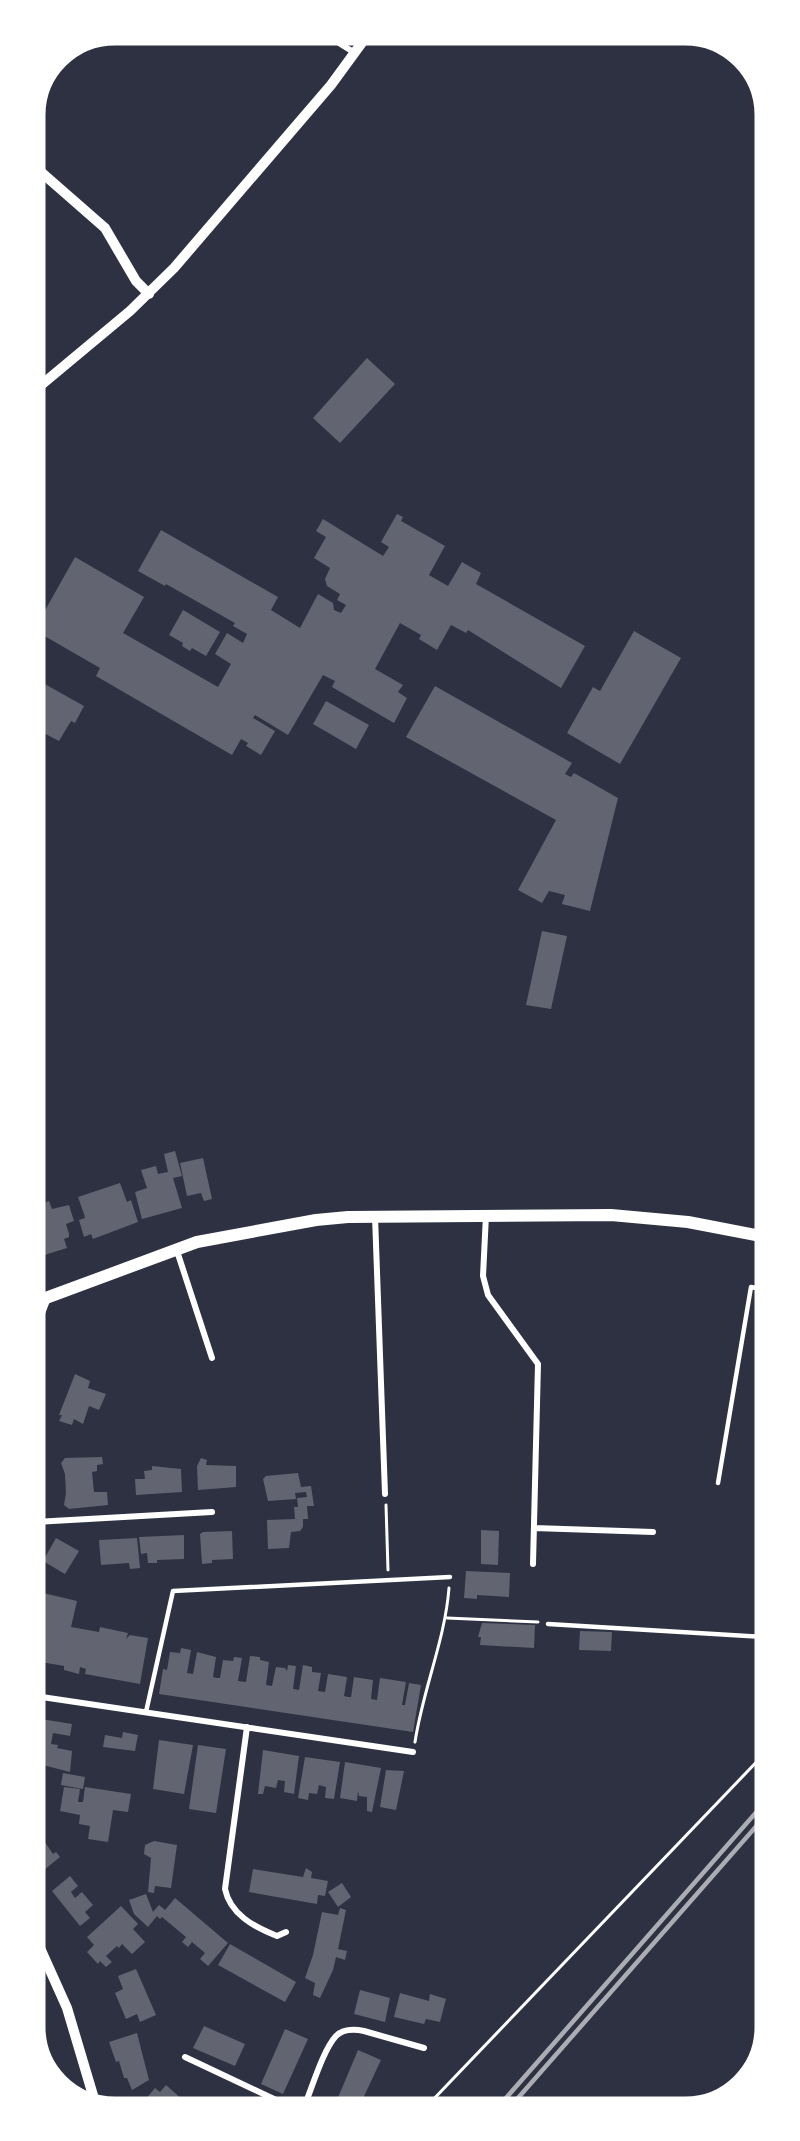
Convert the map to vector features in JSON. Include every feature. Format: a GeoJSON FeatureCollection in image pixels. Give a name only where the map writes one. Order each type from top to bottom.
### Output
{"type":"FeatureCollection","features":[{"type":"Feature","properties":{"kind":"main road"},"geometry":{"type":"LineString","coordinates":[[43,1300],[197,1242],[305,1222],[375,1215],[644,1216],[756,1235]]}},
{"type":"Feature","properties":{"kind":"street"},"geometry":{"type":"LineString","coordinates":[[339,43],[356,54]]}},
{"type":"Feature","properties":{"kind":"street"},"geometry":{"type":"LineString","coordinates":[[44,383],[149,294],[192,248],[363,43]]}},
{"type":"Feature","properties":{"kind":"street"},"geometry":{"type":"LineString","coordinates":[[44,175],[105,228],[136,281],[149,294]]}},
{"type":"Feature","properties":{"kind":"street"},"geometry":{"type":"LineString","coordinates":[[486,1214],[483,1276],[488,1295],[538,1364],[533,1564]]}},
{"type":"Feature","properties":{"kind":"street"},"geometry":{"type":"LineString","coordinates":[[375,1215],[385,1494]]}},
{"type":"Feature","properties":{"kind":"street"},"geometry":{"type":"LineString","coordinates":[[176,1248],[212,1358]]}},
{"type":"Feature","properties":{"kind":"street"},"geometry":{"type":"LineString","coordinates":[[43,1522],[212,1512]]}},
{"type":"Feature","properties":{"kind":"street"},"geometry":{"type":"LineString","coordinates":[[534,1528],[653,1532]]}},
{"type":"Feature","properties":{"kind":"street"},"geometry":{"type":"LineString","coordinates":[[43,1697],[413,1752]]}},
{"type":"Feature","properties":{"kind":"street"},"geometry":{"type":"LineString","coordinates":[[247,1727],[225,1889],[227,1899],[244,1920],[277,1936],[286,1932]]}},
{"type":"Feature","properties":{"kind":"street"},"geometry":{"type":"LineString","coordinates":[[43,1955],[67,2008],[93,2094]]}},
{"type":"Feature","properties":{"kind":"street"},"geometry":{"type":"LineString","coordinates":[[308,2097],[337,2035],[353,2029],[424,2048]]}},
{"type":"Feature","properties":{"kind":"street"},"geometry":{"type":"LineString","coordinates":[[185,2057],[270,2097]]}},
{"type":"Feature","properties":{"kind":"lane"},"geometry":{"type":"LineString","coordinates":[[718,1483],[751,1287],[756,1288]]}},
{"type":"Feature","properties":{"kind":"lane"},"geometry":{"type":"LineString","coordinates":[[146,1713],[173,1592],[388,1578],[450,1577]]}},
{"type":"Feature","properties":{"kind":"lane"},"geometry":{"type":"LineString","coordinates":[[548,1624],[756,1636]]}},
{"type":"Feature","properties":{"kind":"path"},"geometry":{"type":"LineString","coordinates":[[385,1494],[388,1578]]}},
{"type":"Feature","properties":{"kind":"path"},"geometry":{"type":"LineString","coordinates":[[413,1752],[419,1715],[447,1618],[450,1577]]}},
{"type":"Feature","properties":{"kind":"path"},"geometry":{"type":"LineString","coordinates":[[447,1618],[548,1624]]}},
{"type":"Feature","properties":{"kind":"path"},"geometry":{"type":"LineString","coordinates":[[436,2098],[756,1763]]}},
{"type":"Feature","properties":{"kind":"building"},"geometry":{"type":"Polygon","coordinates":[[[367,358],[395,384],[340,443],[313,418],[367,358]]]}},
{"type":"Feature","properties":{"kind":"building"},"geometry":{"type":"Polygon","coordinates":[[[397,514],[403,517],[401,521],[445,546],[429,575],[448,586],[462,562],[481,573],[476,584],[585,646],[561,688],[468,630],[466,633],[451,625],[437,650],[419,639],[421,635],[400,623],[375,669],[403,685],[398,692],[407,698],[394,723],[332,687],[335,681],[323,675],[288,735],[255,715],[253,718],[275,731],[261,755],[246,746],[248,743],[241,739],[232,755],[96,676],[100,668],[44,636],[44,613],[75,557],[144,597],[123,633],[218,687],[231,664],[215,654],[227,633],[243,643],[247,634],[233,626],[235,623],[138,571],[161,530],[278,597],[271,610],[300,628],[318,594],[333,603],[334,610],[341,613],[346,605],[337,600],[340,594],[327,586],[325,579],[330,568],[314,558],[326,537],[316,531],[323,519],[383,556],[389,547],[381,542],[397,514]]]}},
{"type":"Feature","properties":{"kind":"building"},"geometry":{"type":"Polygon","coordinates":[[[183,610],[220,632],[206,656],[192,648],[190,651],[182,646],[183,643],[169,635],[183,610]]]}},
{"type":"Feature","properties":{"kind":"building"},"geometry":{"type":"Polygon","coordinates":[[[634,631],[681,658],[620,764],[567,733],[593,687],[600,691],[634,631]]]}},
{"type":"Feature","properties":{"kind":"building"},"geometry":{"type":"Polygon","coordinates":[[[44,683],[84,706],[75,723],[71,721],[59,741],[44,733],[44,683]]]}},
{"type":"Feature","properties":{"kind":"building"},"geometry":{"type":"Polygon","coordinates":[[[435,686],[572,763],[565,774],[571,777],[574,773],[618,798],[590,911],[562,904],[565,895],[549,891],[542,903],[518,890],[556,820],[406,737],[435,686]]]}},
{"type":"Feature","properties":{"kind":"building"},"geometry":{"type":"Polygon","coordinates":[[[326,701],[369,725],[356,749],[313,724],[326,701]]]}},
{"type":"Feature","properties":{"kind":"building"},"geometry":{"type":"Polygon","coordinates":[[[542,931],[567,936],[551,1009],[526,1005],[542,931]]]}},
{"type":"Feature","properties":{"kind":"building"},"geometry":{"type":"Polygon","coordinates":[[[175,1151],[182,1176],[173,1178],[182,1208],[142,1219],[135,1192],[147,1188],[141,1170],[156,1166],[158,1174],[168,1172],[164,1154],[175,1151]]]}},
{"type":"Feature","properties":{"kind":"building"},"geometry":{"type":"Polygon","coordinates":[[[203,1158],[212,1199],[204,1201],[201,1193],[187,1196],[180,1163],[203,1158]]]}},
{"type":"Feature","properties":{"kind":"building"},"geometry":{"type":"Polygon","coordinates":[[[120,1183],[127,1202],[131,1200],[138,1222],[93,1239],[91,1234],[84,1237],[79,1220],[85,1218],[78,1197],[120,1183]]]}},
{"type":"Feature","properties":{"kind":"building"},"geometry":{"type":"Polygon","coordinates":[[[49,1201],[52,1209],[69,1205],[74,1221],[66,1224],[69,1237],[64,1239],[67,1248],[43,1255],[43,1203],[49,1201]]]}},
{"type":"Feature","properties":{"kind":"building"},"geometry":{"type":"Polygon","coordinates":[[[75,1374],[90,1381],[88,1388],[106,1394],[99,1410],[89,1406],[83,1424],[74,1419],[72,1425],[59,1421],[62,1415],[59,1415],[75,1374]]]}},
{"type":"Feature","properties":{"kind":"building"},"geometry":{"type":"Polygon","coordinates":[[[102,1457],[103,1464],[97,1465],[97,1471],[92,1472],[94,1492],[107,1492],[108,1505],[69,1509],[64,1505],[65,1474],[61,1463],[65,1458],[102,1457]]]}},
{"type":"Feature","properties":{"kind":"building"},"geometry":{"type":"Polygon","coordinates":[[[201,1458],[207,1460],[206,1465],[236,1466],[236,1487],[198,1490],[197,1466],[201,1458]]]}},
{"type":"Feature","properties":{"kind":"building"},"geometry":{"type":"Polygon","coordinates":[[[152,1466],[181,1469],[182,1492],[136,1495],[135,1479],[145,1479],[144,1471],[152,1470],[152,1466]]]}},
{"type":"Feature","properties":{"kind":"building"},"geometry":{"type":"Polygon","coordinates":[[[298,1473],[301,1487],[311,1486],[314,1506],[307,1506],[308,1519],[303,1519],[303,1527],[300,1531],[291,1532],[289,1548],[268,1549],[267,1520],[295,1519],[294,1507],[298,1507],[297,1498],[307,1497],[306,1492],[295,1493],[296,1499],[268,1501],[263,1479],[266,1476],[298,1473]]]}},
{"type":"Feature","properties":{"kind":"building"},"geometry":{"type":"Polygon","coordinates":[[[481,1530],[499,1531],[498,1565],[481,1564],[481,1530]]]}},
{"type":"Feature","properties":{"kind":"building"},"geometry":{"type":"Polygon","coordinates":[[[232,1531],[233,1559],[212,1560],[212,1563],[202,1564],[200,1534],[232,1531]]]}},
{"type":"Feature","properties":{"kind":"building"},"geometry":{"type":"Polygon","coordinates":[[[184,1535],[184,1559],[157,1560],[157,1563],[148,1563],[147,1553],[141,1554],[139,1537],[184,1535]]]}},
{"type":"Feature","properties":{"kind":"building"},"geometry":{"type":"Polygon","coordinates":[[[56,1538],[79,1551],[65,1574],[43,1561],[56,1538]]]}},
{"type":"Feature","properties":{"kind":"building"},"geometry":{"type":"Polygon","coordinates":[[[137,1538],[140,1568],[130,1569],[129,1563],[101,1565],[99,1540],[137,1538]]]}},
{"type":"Feature","properties":{"kind":"building"},"geometry":{"type":"Polygon","coordinates":[[[466,1571],[510,1573],[509,1597],[477,1595],[477,1599],[464,1598],[466,1571]]]}},
{"type":"Feature","properties":{"kind":"building"},"geometry":{"type":"Polygon","coordinates":[[[43,1593],[77,1601],[71,1627],[99,1632],[100,1627],[128,1633],[126,1639],[130,1635],[148,1638],[140,1684],[85,1674],[86,1669],[80,1667],[79,1674],[64,1670],[64,1666],[43,1662],[43,1593]]]}},
{"type":"Feature","properties":{"kind":"building"},"geometry":{"type":"Polygon","coordinates":[[[482,1623],[535,1625],[534,1648],[480,1645],[481,1637],[478,1637],[482,1623]]]}},
{"type":"Feature","properties":{"kind":"building"},"geometry":{"type":"Polygon","coordinates":[[[580,1631],[612,1632],[611,1651],[579,1650],[580,1631]]]}},
{"type":"Feature","properties":{"kind":"building"},"geometry":{"type":"Polygon","coordinates":[[[181,1648],[191,1650],[187,1673],[193,1674],[197,1652],[216,1657],[213,1677],[217,1678],[220,1678],[223,1660],[233,1661],[234,1657],[242,1658],[238,1681],[246,1682],[250,1656],[260,1657],[260,1660],[269,1662],[266,1685],[272,1686],[276,1667],[285,1668],[287,1671],[288,1665],[296,1666],[293,1689],[299,1690],[303,1665],[312,1667],[312,1672],[321,1673],[318,1691],[325,1692],[328,1674],[347,1677],[344,1696],[348,1697],[351,1697],[354,1677],[373,1680],[371,1699],[377,1700],[380,1678],[406,1682],[402,1705],[405,1705],[409,1683],[421,1685],[413,1732],[159,1694],[163,1669],[167,1670],[170,1652],[180,1653],[181,1648]]]}},
{"type":"Feature","properties":{"kind":"building"},"geometry":{"type":"Polygon","coordinates":[[[43,1719],[72,1724],[70,1736],[53,1733],[51,1744],[58,1745],[57,1748],[72,1751],[70,1772],[43,1765],[43,1719]]]}},
{"type":"Feature","properties":{"kind":"building"},"geometry":{"type":"Polygon","coordinates":[[[123,1732],[138,1735],[135,1751],[103,1747],[105,1735],[122,1738],[123,1732]]]}},
{"type":"Feature","properties":{"kind":"building"},"geometry":{"type":"Polygon","coordinates":[[[159,1740],[193,1745],[184,1794],[153,1789],[159,1740]]]}},
{"type":"Feature","properties":{"kind":"building"},"geometry":{"type":"Polygon","coordinates":[[[198,1745],[226,1749],[216,1813],[189,1809],[198,1745]]]}},
{"type":"Feature","properties":{"kind":"building"},"geometry":{"type":"Polygon","coordinates":[[[263,1750],[299,1756],[294,1794],[284,1792],[285,1781],[278,1780],[276,1788],[265,1786],[263,1794],[258,1794],[263,1750]]]}},
{"type":"Feature","properties":{"kind":"building"},"geometry":{"type":"Polygon","coordinates":[[[305,1757],[340,1762],[334,1799],[325,1798],[326,1787],[319,1785],[317,1794],[309,1793],[308,1800],[298,1798],[305,1757]]]}},
{"type":"Feature","properties":{"kind":"building"},"geometry":{"type":"Polygon","coordinates":[[[345,1762],[381,1768],[372,1812],[367,1811],[367,1797],[359,1796],[358,1791],[357,1801],[340,1798],[345,1762]]]}},
{"type":"Feature","properties":{"kind":"building"},"geometry":{"type":"Polygon","coordinates":[[[386,1770],[404,1771],[396,1810],[380,1807],[386,1770]]]}},
{"type":"Feature","properties":{"kind":"building"},"geometry":{"type":"Polygon","coordinates":[[[63,1773],[85,1777],[83,1789],[61,1785],[63,1773]]]}},
{"type":"Feature","properties":{"kind":"building"},"geometry":{"type":"Polygon","coordinates":[[[64,1787],[80,1789],[78,1802],[83,1802],[85,1787],[131,1794],[128,1812],[113,1810],[108,1842],[88,1839],[90,1826],[79,1824],[80,1815],[60,1811],[64,1787]]]}},
{"type":"Feature","properties":{"kind":"building"},"geometry":{"type":"Polygon","coordinates":[[[43,1839],[53,1854],[56,1852],[60,1857],[43,1871],[43,1839]]]}},
{"type":"Feature","properties":{"kind":"building"},"geometry":{"type":"Polygon","coordinates":[[[154,1841],[177,1845],[171,1888],[155,1886],[154,1893],[148,1892],[151,1858],[144,1854],[145,1845],[154,1841]]]}},
{"type":"Feature","properties":{"kind":"building"},"geometry":{"type":"Polygon","coordinates":[[[306,1868],[312,1872],[311,1878],[328,1881],[325,1896],[318,1895],[317,1904],[249,1892],[253,1869],[303,1877],[306,1868]]]}},
{"type":"Feature","properties":{"kind":"building"},"geometry":{"type":"Polygon","coordinates":[[[70,1876],[78,1886],[71,1892],[75,1898],[82,1892],[93,1905],[85,1912],[90,1918],[80,1926],[52,1891],[70,1876]]]}},
{"type":"Feature","properties":{"kind":"building"},"geometry":{"type":"Polygon","coordinates":[[[342,1883],[351,1897],[338,1907],[328,1892],[342,1883]]]}},
{"type":"Feature","properties":{"kind":"building"},"geometry":{"type":"Polygon","coordinates":[[[146,1894],[153,1912],[159,1905],[165,1910],[175,1898],[228,1943],[208,1966],[200,1959],[205,1953],[192,1942],[188,1947],[182,1942],[186,1937],[162,1917],[160,1919],[157,1916],[148,1927],[134,1914],[129,1900],[146,1894]]]}},
{"type":"Feature","properties":{"kind":"building"},"geometry":{"type":"Polygon","coordinates":[[[121,1906],[138,1924],[133,1929],[145,1942],[132,1954],[122,1944],[119,1948],[117,1946],[106,1956],[112,1962],[106,1967],[100,1961],[98,1964],[87,1952],[94,1945],[87,1937],[121,1906]]]}},
{"type":"Feature","properties":{"kind":"building"},"geometry":{"type":"Polygon","coordinates":[[[340,1908],[346,1910],[338,1949],[347,1951],[345,1960],[336,1957],[333,1970],[320,1998],[313,1995],[315,1983],[305,1978],[313,1955],[322,1912],[338,1915],[340,1908]]]}},
{"type":"Feature","properties":{"kind":"building"},"geometry":{"type":"Polygon","coordinates":[[[230,1944],[296,1982],[285,2002],[218,1965],[230,1944]]]}},
{"type":"Feature","properties":{"kind":"building"},"geometry":{"type":"Polygon","coordinates":[[[136,1969],[156,2015],[140,2022],[137,2014],[126,2019],[115,1993],[123,1989],[118,1976],[136,1969]]]}},
{"type":"Feature","properties":{"kind":"building"},"geometry":{"type":"Polygon","coordinates":[[[360,1990],[390,1998],[385,2022],[354,2014],[360,1990]]]}},
{"type":"Feature","properties":{"kind":"building"},"geometry":{"type":"Polygon","coordinates":[[[400,1993],[429,2001],[430,1994],[446,1999],[440,2022],[426,2019],[424,2024],[394,2017],[400,1993]]]}},
{"type":"Feature","properties":{"kind":"building"},"geometry":{"type":"Polygon","coordinates":[[[204,2026],[245,2044],[235,2066],[193,2048],[204,2026]]]}},
{"type":"Feature","properties":{"kind":"building"},"geometry":{"type":"Polygon","coordinates":[[[285,2029],[308,2039],[283,2094],[261,2084],[285,2029]]]}},
{"type":"Feature","properties":{"kind":"building"},"geometry":{"type":"Polygon","coordinates":[[[137,2033],[149,2080],[132,2090],[127,2078],[124,2078],[119,2061],[116,2062],[109,2042],[137,2033]]]}},
{"type":"Feature","properties":{"kind":"building"},"geometry":{"type":"Polygon","coordinates":[[[358,2050],[381,2060],[363,2097],[338,2097],[358,2050]]]}},
{"type":"Feature","properties":{"kind":"building"},"geometry":{"type":"Polygon","coordinates":[[[166,2085],[180,2097],[147,2097],[155,2088],[160,2092],[166,2085]]]}},
{"type":"Feature","properties":{"kind":"railway"},"geometry":{"type":"LineString","coordinates":[[506,2098],[756,1813]]}},
{"type":"Feature","properties":{"kind":"railway"},"geometry":{"type":"LineString","coordinates":[[518,2098],[756,1827]]}}]}
